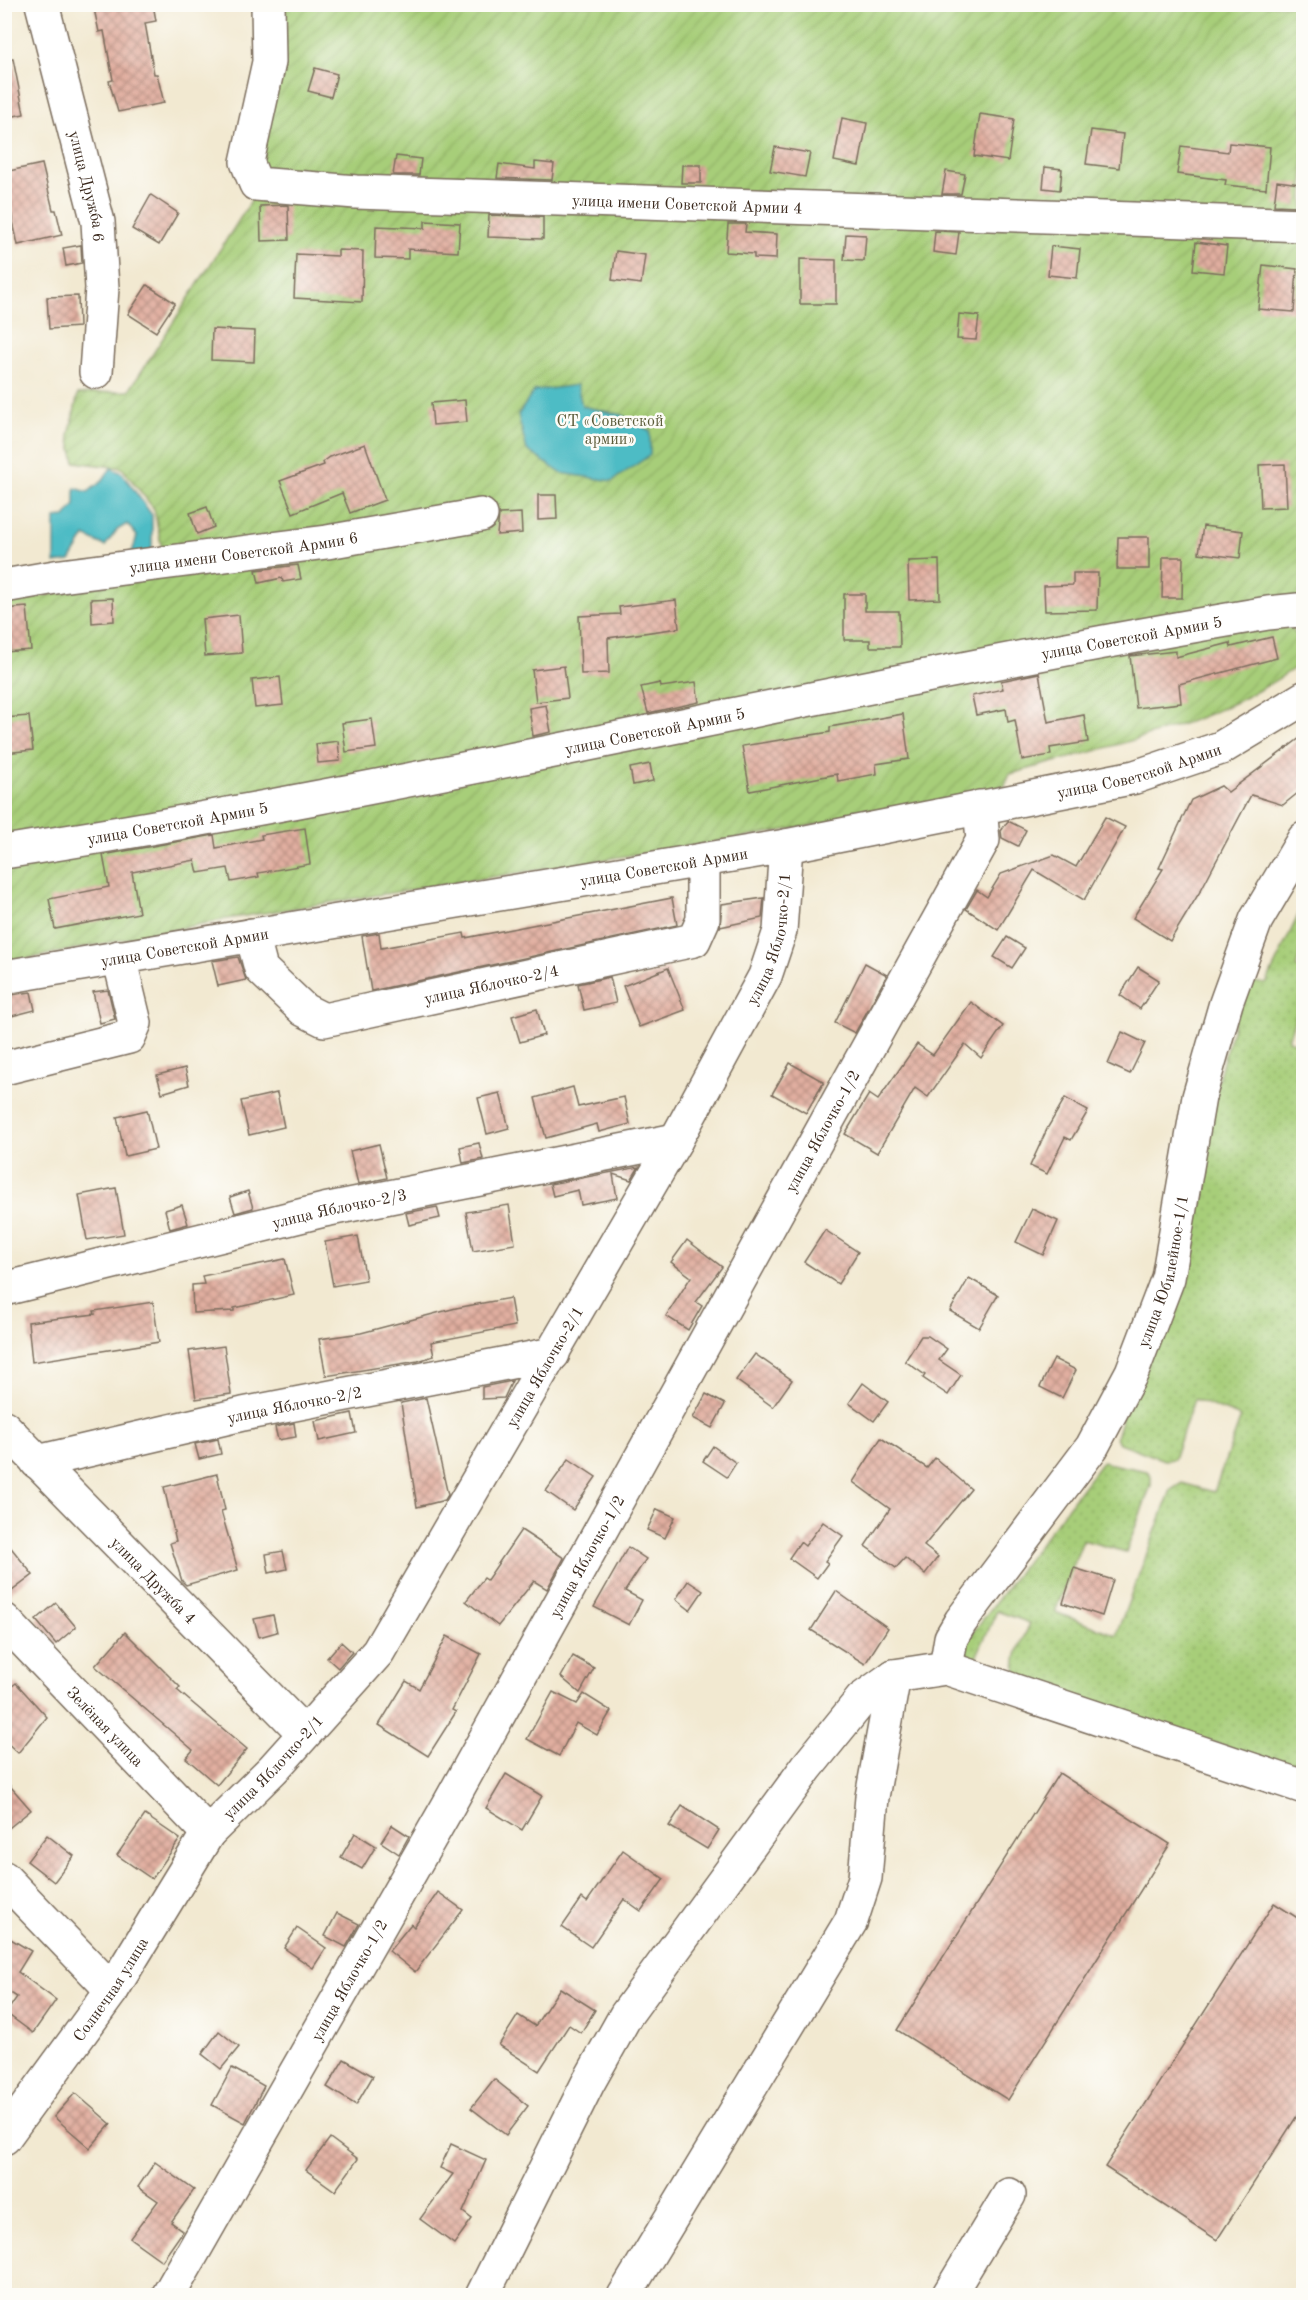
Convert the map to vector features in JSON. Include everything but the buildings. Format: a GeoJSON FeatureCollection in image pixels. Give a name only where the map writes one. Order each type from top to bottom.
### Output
{"type":"FeatureCollection","features":[{"type":"Feature","properties":{"kind":"street","name":"улица Дружба 6"},"geometry":{"type":"LineString","coordinates":[[42,4],[98,222],[102,288],[96,372]]}},
{"type":"Feature","properties":{"kind":"street","name":"улица имени Советской Армии 4"},"geometry":{"type":"LineString","coordinates":[[268,4],[269,62],[247,162],[256,184],[356,192],[1304,225]]}},
{"type":"Feature","properties":{"kind":"street","name":"улица имени Советской Армии 6"},"geometry":{"type":"LineString","coordinates":[[4,586],[62,576],[327,542],[481,515]]}},
{"type":"Feature","properties":{"kind":"street","name":"улица Советской Армии 5"},"geometry":{"type":"LineString","coordinates":[[4,852],[186,824],[1088,643],[1268,613],[1298,610],[1304,612]]}},
{"type":"Feature","properties":{"kind":"street","name":"улица Советской Армии"},"geometry":{"type":"LineString","coordinates":[[4,977],[786,846],[1135,777],[1221,748],[1304,698]]}},
{"type":"Feature","properties":{"kind":"street","name":"улица Яблочко-1/2"},"geometry":{"type":"LineString","coordinates":[[168,2295],[453,1798],[982,840],[980,807]]}},
{"type":"Feature","properties":{"kind":"street","name":"улица Юбилейное-1/1"},"geometry":{"type":"LineString","coordinates":[[946,1668],[951,1638],[1092,1447],[1132,1372],[1168,1278],[1199,1097],[1226,1004],[1256,920],[1304,839]]}},
{"type":"Feature","properties":{"kind":"street","name":"улица Яблочко-2/1"},"geometry":{"type":"LineString","coordinates":[[208,1833],[273,1768],[378,1652],[553,1354],[676,1140],[765,976],[780,932],[786,846]]}},
{"type":"Feature","properties":{"kind":"street","name":"улица Яблочко-2/4"},"geometry":{"type":"LineString","coordinates":[[252,935],[261,969],[304,1010],[324,1020],[694,940],[703,920],[703,860]]}},
{"type":"Feature","properties":{"kind":"street"},"geometry":{"type":"LineString","coordinates":[[4,1068],[129,1037],[135,1023],[119,957]]}},
{"type":"Feature","properties":{"kind":"street","name":"улица Яблочко-2/3"},"geometry":{"type":"LineString","coordinates":[[4,1289],[207,1241],[324,1210],[676,1140]]}},
{"type":"Feature","properties":{"kind":"street","name":"улица Яблочко-2/2"},"geometry":{"type":"LineString","coordinates":[[37,1462],[243,1414],[553,1354]]}},
{"type":"Feature","properties":{"kind":"street","name":"улица Дружба 4"},"geometry":{"type":"LineString","coordinates":[[4,1426],[304,1733]]}},
{"type":"Feature","properties":{"kind":"street","name":"Зелёная улица"},"geometry":{"type":"LineString","coordinates":[[4,1620],[208,1833]]}},
{"type":"Feature","properties":{"kind":"street"},"geometry":{"type":"LineString","coordinates":[[482,2295],[588,2083],[626,2015],[807,1767],[862,1699],[894,1676],[946,1668],[1304,1787]]}},
{"type":"Feature","properties":{"kind":"street"},"geometry":{"type":"LineString","coordinates":[[624,2295],[851,1921],[865,1878],[872,1797],[894,1676]]}},
{"type":"Feature","properties":{"kind":"street","name":"Солнечная улица"},"geometry":{"type":"LineString","coordinates":[[4,2138],[112,1990],[208,1833]]}},
{"type":"Feature","properties":{"kind":"street"},"geometry":{"type":"LineString","coordinates":[[4,1878],[112,1990]]}},
{"type":"Feature","properties":{"kind":"street"},"geometry":{"type":"LineString","coordinates":[[948,2295],[1009,2196]]}},
{"type":"Feature","properties":{"kind":"green space","name":"СТ «Советской армии»"},"geometry":{"type":"Polygon","coordinates":[[[273,5],[1303,5],[1304,610],[1292,629],[1303,644],[1304,661],[1237,702],[1200,717],[1124,743],[1010,774],[1003,790],[753,836],[232,918],[5,963],[5,603],[159,575],[163,554],[154,509],[122,468],[75,462],[69,436],[78,394],[129,391],[250,203],[259,170],[273,5]]]}},
{"type":"Feature","properties":{"kind":"green space"},"geometry":{"type":"Polygon","coordinates":[[[1303,905],[1303,943],[1296,967],[1303,970],[1303,994],[1288,1040],[1304,1045],[1303,1772],[1018,1679],[1016,1658],[1030,1623],[997,1611],[974,1662],[963,1660],[962,1647],[1102,1462],[1147,1471],[1151,1476],[1151,1485],[1126,1552],[1083,1540],[1055,1612],[1116,1635],[1171,1490],[1182,1483],[1214,1492],[1241,1417],[1194,1399],[1174,1459],[1164,1460],[1119,1443],[1116,1438],[1246,981],[1266,984],[1303,905]]]}},
{"type":"Feature","properties":{"kind":"water"},"geometry":{"type":"Polygon","coordinates":[[[577,385],[582,406],[622,415],[650,431],[650,455],[612,481],[561,473],[527,450],[518,415],[534,391],[577,385]]]}},
{"type":"Feature","properties":{"kind":"water"},"geometry":{"type":"Polygon","coordinates":[[[111,468],[122,473],[152,515],[152,550],[131,556],[137,536],[127,524],[117,530],[105,546],[85,536],[70,561],[55,563],[55,518],[65,517],[75,505],[75,488],[88,492],[102,481],[111,468]]]}}]}
